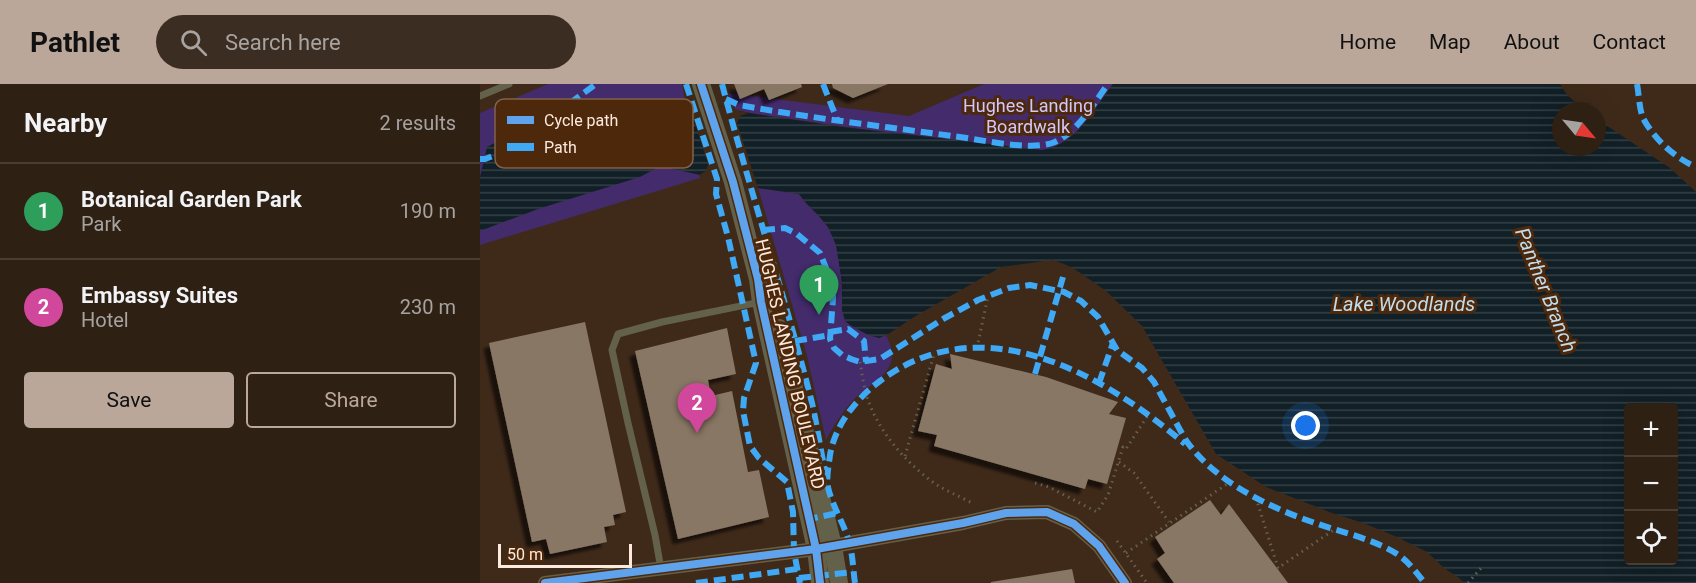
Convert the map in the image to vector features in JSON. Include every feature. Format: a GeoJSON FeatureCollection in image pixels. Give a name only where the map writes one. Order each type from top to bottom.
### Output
{"type":"FeatureCollection","features":[{"type":"Feature","properties":{"kind":"street","name":"HUGHES LANDING BOULEVARD"},"geometry":{"type":"LineString","coordinates":[[700,84],[733,183],[758,279],[779,328],[825,548],[839,583]]}},
{"type":"Feature","properties":{"kind":"street"},"geometry":{"type":"LineString","coordinates":[[545,583],[825,548],[1006,513],[1047,512],[1074,524],[1099,546],[1125,583]]}},
{"type":"Feature","properties":{"kind":"street","name":"HUGHES LANDING BOULEVARD"},"geometry":{"type":"LineString","coordinates":[[820,583],[825,548]]}},
{"type":"Feature","properties":{"kind":"lane"},"geometry":{"type":"LineString","coordinates":[[480,96],[509,84]]}},
{"type":"Feature","properties":{"kind":"lane"},"geometry":{"type":"LineString","coordinates":[[661,569],[612,350],[618,334],[663,322],[766,301]]}},
{"type":"Feature","properties":{"kind":"path"},"geometry":{"type":"LineString","coordinates":[[977,348],[988,296]]}},
{"type":"Feature","properties":{"kind":"path"},"geometry":{"type":"LineString","coordinates":[[905,456],[934,354]]}},
{"type":"Feature","properties":{"kind":"path"},"geometry":{"type":"LineString","coordinates":[[860,362],[866,394],[881,427],[905,456],[934,483],[972,503]]}},
{"type":"Feature","properties":{"kind":"path"},"geometry":{"type":"LineString","coordinates":[[1035,483],[1049,487],[1097,512],[1108,495],[1123,447],[1126,448],[1148,415]]}},
{"type":"Feature","properties":{"kind":"path"},"geometry":{"type":"LineString","coordinates":[[1119,462],[1134,473],[1169,522]]}},
{"type":"Feature","properties":{"kind":"path"},"geometry":{"type":"LineString","coordinates":[[1126,553],[1230,482]]}},
{"type":"Feature","properties":{"kind":"path"},"geometry":{"type":"LineString","coordinates":[[1256,498],[1278,568],[1335,529]]}},
{"type":"Feature","properties":{"kind":"path"},"geometry":{"type":"LineString","coordinates":[[1115,539],[1147,583]]}},
{"type":"Feature","properties":{"kind":"path"},"geometry":{"type":"LineString","coordinates":[[1468,583],[1481,568]]}},
{"type":"Feature","properties":{"kind":"green space"},"geometry":{"type":"Polygon","coordinates":[[[548,84],[682,84],[685,99],[513,99],[548,84]]]}},
{"type":"Feature","properties":{"kind":"green space","name":"Hughes Landing Boardwalk"},"geometry":{"type":"Polygon","coordinates":[[[984,84],[1113,84],[1074,134],[1054,147],[1042,150],[860,129],[749,113],[735,109],[728,93],[909,116],[984,84]]]}},
{"type":"Feature","properties":{"kind":"green space"},"geometry":{"type":"Polygon","coordinates":[[[495,107],[495,168],[693,168],[693,141],[700,178],[480,245],[480,113],[495,107]]]}},
{"type":"Feature","properties":{"kind":"green space"},"geometry":{"type":"Polygon","coordinates":[[[758,188],[799,194],[821,218],[832,235],[839,256],[842,310],[879,338],[886,335],[891,348],[889,368],[876,382],[855,398],[839,418],[826,440],[807,356],[758,188]]]}},
{"type":"Feature","properties":{"kind":"water","name":"Lake Woodlands"},"geometry":{"type":"Polygon","coordinates":[[[1113,84],[1560,84],[1575,102],[1552,102],[1552,156],[1606,156],[1606,125],[1670,168],[1696,192],[1696,583],[1464,583],[1427,552],[1363,523],[1266,487],[1216,454],[1142,326],[1106,291],[1076,270],[1052,260],[1001,267],[879,338],[868,335],[845,321],[836,245],[828,227],[799,194],[758,188],[669,168],[693,168],[693,100],[749,113],[843,127],[1042,150],[1065,141],[1091,115],[1113,84]]]}},
{"type":"Feature","properties":{"kind":"water","name":"Lake Woodlands"},"geometry":{"type":"Polygon","coordinates":[[[495,143],[495,168],[656,168],[640,177],[538,209],[480,231],[480,177],[487,147],[495,143]]]}},
{"type":"Feature","properties":{"kind":"pier"},"geometry":{"type":"Polygon","coordinates":[[[693,100],[749,113],[740,116],[737,123],[758,188],[699,175],[706,171],[708,164],[693,118],[693,100]]]}},
{"type":"Feature","properties":{"kind":"building"},"geometry":{"type":"Polygon","coordinates":[[[734,84],[801,84],[802,87],[769,100],[764,89],[740,99],[734,84]]]}},
{"type":"Feature","properties":{"kind":"building"},"geometry":{"type":"Polygon","coordinates":[[[832,84],[888,84],[853,98],[833,88],[832,84]]]}},
{"type":"Feature","properties":{"kind":"building"},"geometry":{"type":"Polygon","coordinates":[[[585,322],[626,512],[613,515],[615,525],[604,527],[607,542],[550,554],[546,539],[532,542],[489,343],[585,322]]]}},
{"type":"Feature","properties":{"kind":"building"},"geometry":{"type":"Polygon","coordinates":[[[727,328],[736,374],[708,380],[711,396],[732,391],[748,472],[759,470],[769,517],[678,539],[635,351],[727,328]]]}},
{"type":"Feature","properties":{"kind":"building"},"geometry":{"type":"Polygon","coordinates":[[[950,354],[1046,377],[1118,402],[1109,414],[1126,418],[1107,484],[1088,479],[1085,489],[934,446],[937,435],[918,431],[936,364],[952,369],[950,354]]]}},
{"type":"Feature","properties":{"kind":"building"},"geometry":{"type":"Polygon","coordinates":[[[1210,500],[1221,515],[1229,504],[1288,583],[1174,583],[1157,559],[1165,553],[1155,537],[1210,500]]]}},
{"type":"Feature","properties":{"kind":"building"},"geometry":{"type":"Polygon","coordinates":[[[1072,569],[1075,583],[991,583],[991,582],[1072,569]]]}},
{"type":"Feature","properties":{"kind":"marked path"},"geometry":{"type":"LineString","coordinates":[[576,99],[596,84]]}},
{"type":"Feature","properties":{"kind":"marked path"},"geometry":{"type":"LineString","coordinates":[[686,84],[691,99]]}},
{"type":"Feature","properties":{"kind":"marked path"},"geometry":{"type":"LineString","coordinates":[[722,84],[802,363],[825,470]]}},
{"type":"Feature","properties":{"kind":"marked path"},"geometry":{"type":"LineString","coordinates":[[823,84],[838,122]]}},
{"type":"Feature","properties":{"kind":"marked path"},"geometry":{"type":"LineString","coordinates":[[726,99],[739,105],[792,114],[1030,146],[1052,143],[1068,134],[1108,84]]}},
{"type":"Feature","properties":{"kind":"marked path"},"geometry":{"type":"LineString","coordinates":[[1637,84],[1643,118],[1648,126],[1666,147],[1696,167]]}},
{"type":"Feature","properties":{"kind":"marked path"},"geometry":{"type":"LineString","coordinates":[[693,105],[717,179],[716,194],[756,363],[744,398],[743,411],[750,446],[759,458],[787,482],[793,512],[794,552],[800,583]]}},
{"type":"Feature","properties":{"kind":"marked path"},"geometry":{"type":"LineString","coordinates":[[480,159],[495,155]]}},
{"type":"Feature","properties":{"kind":"marked path"},"geometry":{"type":"LineString","coordinates":[[763,230],[785,228],[797,234],[820,253],[832,283],[830,339],[834,348],[842,355],[860,362],[880,359],[943,319],[978,300],[1009,288],[1030,285],[1064,292],[1081,301],[1098,317],[1117,350],[1142,368],[1154,382],[1185,439],[1211,468],[1243,491],[1279,509],[1390,550],[1407,562],[1425,583]]}},
{"type":"Feature","properties":{"kind":"marked path"},"geometry":{"type":"LineString","coordinates":[[1035,374],[1063,277]]}},
{"type":"Feature","properties":{"kind":"marked path"},"geometry":{"type":"LineString","coordinates":[[830,332],[848,329],[864,341],[866,362]]}},
{"type":"Feature","properties":{"kind":"marked path"},"geometry":{"type":"LineString","coordinates":[[795,341],[830,335]]}},
{"type":"Feature","properties":{"kind":"marked path"},"geometry":{"type":"LineString","coordinates":[[1099,383],[1113,343]]}},
{"type":"Feature","properties":{"kind":"marked path"},"geometry":{"type":"LineString","coordinates":[[855,583],[849,542],[828,487],[827,479],[833,444],[842,423],[863,396],[880,381],[919,359],[959,349],[999,349],[1040,357],[1079,373],[1117,394],[1185,444]]}},
{"type":"Feature","properties":{"kind":"marked path"},"geometry":{"type":"LineString","coordinates":[[806,518],[838,513]]}},
{"type":"Feature","properties":{"kind":"marked path"},"geometry":{"type":"LineString","coordinates":[[696,583],[797,569]]}},
{"type":"Feature","properties":{"kind":"marked path"},"geometry":{"type":"LineString","coordinates":[[799,578],[853,572]]}},
{"type":"Feature","properties":{"kind":"cycle path"},"geometry":{"type":"LineString","coordinates":[[701,84],[733,182],[758,279],[761,302],[816,549],[820,583]]}},
{"type":"Feature","properties":{"kind":"cycle path"},"geometry":{"type":"LineString","coordinates":[[545,583],[816,549],[963,523],[1006,513],[1047,512],[1074,524],[1099,546],[1125,583]]}},
{"type":"Feature","properties":{"kind":"place","name":"Botanical Garden Park"},"geometry":{"type":"Point","coordinates":[819,315]}},
{"type":"Feature","properties":{"kind":"place","name":"Embassy Suites"},"geometry":{"type":"Point","coordinates":[697,433]}},
{"type":"Feature","properties":{"kind":"water label","name":"Panther Branch"},"geometry":{"type":"Point","coordinates":[1546,290]}}]}
